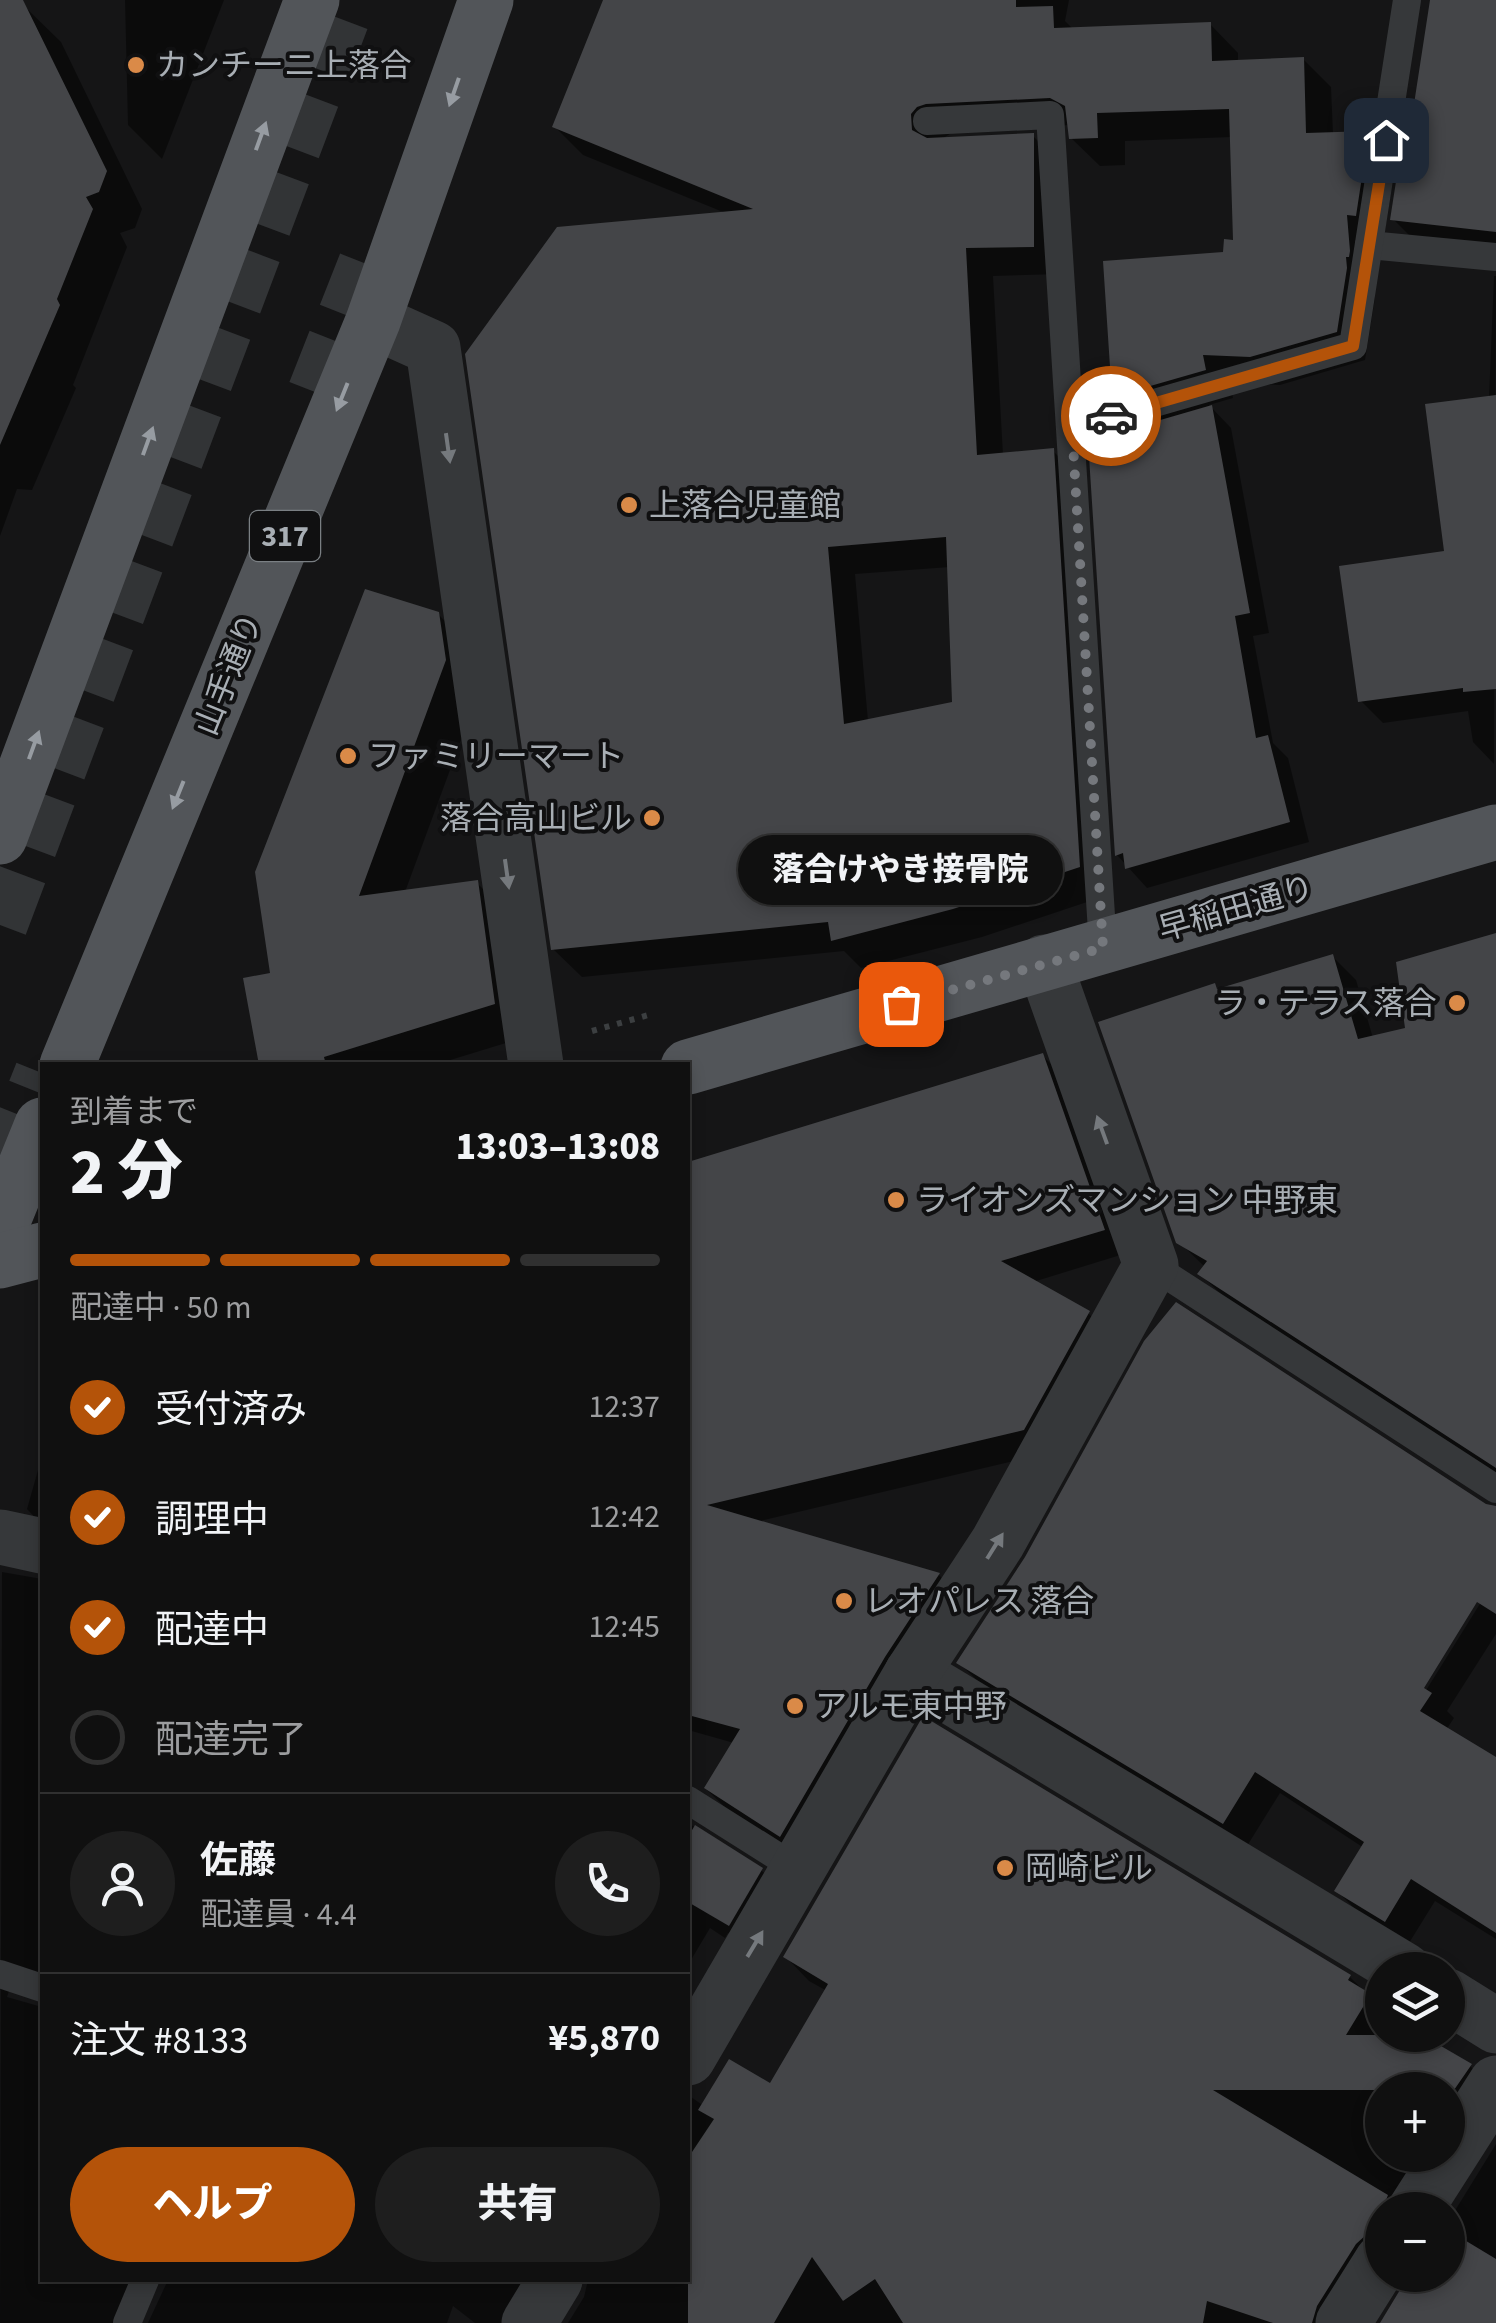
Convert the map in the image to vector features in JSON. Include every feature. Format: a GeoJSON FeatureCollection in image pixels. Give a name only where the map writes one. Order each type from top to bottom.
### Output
{"type":"FeatureCollection","features":[{"type":"Feature","properties":{"kind":"main road"},"geometry":{"type":"LineString","coordinates":[[0,837],[312,0]]}},
{"type":"Feature","properties":{"kind":"main road","name":"山手通り"},"geometry":{"type":"LineString","coordinates":[[68,1062],[373,320],[486,0]]}},
{"type":"Feature","properties":{"kind":"main road","name":"早稲田通り"},"geometry":{"type":"LineString","coordinates":[[690,1066],[1496,832]]}},
{"type":"Feature","properties":{"kind":"main road"},"geometry":{"type":"LineString","coordinates":[[0,1228],[40,1130]]}},
{"type":"Feature","properties":{"kind":"main road"},"geometry":{"type":"LineString","coordinates":[[0,1262],[40,1251]]}},
{"type":"Feature","properties":{"kind":"street"},"geometry":{"type":"LineString","coordinates":[[373,320],[434,348],[536,1062]]}},
{"type":"Feature","properties":{"kind":"street"},"geometry":{"type":"LineString","coordinates":[[690,2049],[704,1989],[800,1870],[912,1673],[998,1542],[1151,1265],[1044,962]]}},
{"type":"Feature","properties":{"kind":"street"},"geometry":{"type":"LineString","coordinates":[[0,1536],[40,1546]]}},
{"type":"Feature","properties":{"kind":"street"},"geometry":{"type":"LineString","coordinates":[[912,1673],[1374,1952]]}},
{"type":"Feature","properties":{"kind":"street"},"geometry":{"type":"LineString","coordinates":[[1465,2007],[1496,2026]]}},
{"type":"Feature","properties":{"kind":"street"},"geometry":{"type":"LineString","coordinates":[[1426,2192],[1496,2083]]}},
{"type":"Feature","properties":{"kind":"street"},"geometry":{"type":"LineString","coordinates":[[1343,2323],[1365,2288]]}},
{"type":"Feature","properties":{"kind":"lane"},"geometry":{"type":"LineString","coordinates":[[1072,427],[1353,346],[1407,0]]}},
{"type":"Feature","properties":{"kind":"lane"},"geometry":{"type":"LineString","coordinates":[[927,121],[1050,115],[1103,948]]}},
{"type":"Feature","properties":{"kind":"lane"},"geometry":{"type":"LineString","coordinates":[[1369,244],[1496,257]]}},
{"type":"Feature","properties":{"kind":"lane"},"geometry":{"type":"LineString","coordinates":[[1151,1265],[1496,1489]]}},
{"type":"Feature","properties":{"kind":"lane"},"geometry":{"type":"LineString","coordinates":[[690,1801],[800,1870]]}},
{"type":"Feature","properties":{"kind":"lane"},"geometry":{"type":"LineString","coordinates":[[0,1974],[40,1987]]}},
{"type":"Feature","properties":{"kind":"lane"},"geometry":{"type":"LineString","coordinates":[[127,2323],[144,2282]]}},
{"type":"Feature","properties":{"kind":"building"},"geometry":{"type":"Polygon","coordinates":[[[0,0],[23,0],[107,171],[99,192],[86,197],[93,209],[57,299],[60,305],[0,445],[0,0]]]}},
{"type":"Feature","properties":{"kind":"building"},"geometry":{"type":"Polygon","coordinates":[[[603,0],[1016,0],[1016,7],[1053,6],[1054,28],[1211,22],[1212,61],[1304,57],[1306,133],[1369,131],[1356,216],[1347,215],[1350,251],[1337,332],[1250,357],[1203,355],[1206,370],[1112,397],[1103,261],[1223,252],[1224,239],[1233,240],[1229,109],[1097,113],[1098,138],[1069,139],[1065,106],[1050,98],[926,104],[911,114],[912,130],[927,138],[1034,133],[1034,247],[966,248],[977,455],[1054,448],[1080,867],[953,909],[831,941],[828,922],[551,950],[465,354],[557,227],[753,209],[552,127],[603,0]],[[946,537],[828,547],[844,724],[952,702],[946,537]]]}},
{"type":"Feature","properties":{"kind":"building"},"geometry":{"type":"Polygon","coordinates":[[[1430,0],[1496,0],[1496,232],[1390,220],[1404,130],[1410,130],[1430,0]]]}},
{"type":"Feature","properties":{"kind":"building"},"geometry":{"type":"Polygon","coordinates":[[[1496,395],[1496,689],[1463,692],[1463,688],[1358,702],[1339,566],[1444,551],[1425,404],[1496,395]]]}},
{"type":"Feature","properties":{"kind":"building"},"geometry":{"type":"Polygon","coordinates":[[[1212,405],[1250,613],[1235,616],[1256,738],[1268,735],[1290,822],[1125,869],[1123,853],[1115,856],[1088,441],[1212,405]]]}},
{"type":"Feature","properties":{"kind":"building"},"geometry":{"type":"Polygon","coordinates":[[[365,589],[439,612],[446,660],[359,896],[478,880],[495,1004],[324,1057],[325,1062],[258,1062],[243,978],[270,973],[255,872],[365,589]]]}},
{"type":"Feature","properties":{"kind":"building"},"geometry":{"type":"Polygon","coordinates":[[[1496,933],[1496,1468],[1197,1274],[1207,1261],[1176,1243],[1098,1022],[1215,983],[1217,989],[1333,954],[1358,1039],[1405,1028],[1396,962],[1496,933]]]}},
{"type":"Feature","properties":{"kind":"building"},"geometry":{"type":"Polygon","coordinates":[[[1043,1053],[1105,1230],[1001,1261],[1090,1311],[1024,1430],[707,1505],[940,1573],[885,1657],[780,1837],[704,1788],[740,1729],[690,1716],[690,1161],[1043,1053]]]}},
{"type":"Feature","properties":{"kind":"building"},"geometry":{"type":"Polygon","coordinates":[[[1176,1302],[1486,1504],[1496,1506],[1496,1614],[1477,1602],[1424,1688],[1432,1693],[1420,1711],[1496,1757],[1496,1933],[1411,1879],[1385,1922],[1334,1891],[1364,1842],[1255,1772],[1223,1824],[956,1663],[1025,1557],[1144,1341],[1176,1302]]]}},
{"type":"Feature","properties":{"kind":"building"},"geometry":{"type":"Polygon","coordinates":[[[923,1716],[1351,1975],[1348,1980],[1365,1990],[1365,2004],[1346,2035],[1365,2035],[1365,2052],[1451,2052],[1472,2064],[1465,2074],[1365,2072],[1365,2090],[1213,2090],[1383,2192],[1365,2192],[1365,2236],[1317,2306],[1312,2323],[1273,2323],[1207,2301],[1203,2323],[903,2323],[875,2279],[843,2301],[812,2257],[774,2323],[688,2323],[690,2155],[714,2119],[698,2110],[729,2059],[770,2083],[828,1984],[783,1957],[923,1716]]]}},
{"type":"Feature","properties":{"kind":"building"},"geometry":{"type":"Polygon","coordinates":[[[695,1825],[763,1868],[729,1926],[690,1903],[690,1834],[695,1825]]]}},
{"type":"Feature","properties":{"kind":"building"},"geometry":{"type":"Polygon","coordinates":[[[1465,2240],[1496,2259],[1496,2323],[1380,2323],[1399,2292],[1465,2292],[1465,2240]]]}},
{"type":"Feature","properties":{"kind":"tunnel"},"geometry":{"type":"LineString","coordinates":[[0,925],[349,0]]}},
{"type":"Feature","properties":{"kind":"tunnel"},"geometry":{"type":"LineString","coordinates":[[315,392],[375,240]]}},
{"type":"Feature","properties":{"kind":"tunnel"},"geometry":{"type":"LineString","coordinates":[[4,1168],[40,1078]]}},
{"type":"Feature","properties":{"kind":"way so far"},"geometry":{"type":"LineString","coordinates":[[901,1004],[1103,948],[1072,427],[1111,416]]}},
{"type":"Feature","properties":{"kind":"place","name":"カンチーニ上落合"},"geometry":{"type":"Point","coordinates":[136,65]}},
{"type":"Feature","properties":{"kind":"place","name":"上落合児童館"},"geometry":{"type":"Point","coordinates":[629,505]}},
{"type":"Feature","properties":{"kind":"place","name":"ファミリーマート"},"geometry":{"type":"Point","coordinates":[348,756]}},
{"type":"Feature","properties":{"kind":"place","name":"落合高山ビル"},"geometry":{"type":"Point","coordinates":[652,818]}},
{"type":"Feature","properties":{"kind":"place","name":"ラ・テラス落合"},"geometry":{"type":"Point","coordinates":[1457,1003]}},
{"type":"Feature","properties":{"kind":"place","name":"落合けやき接骨院"},"geometry":{"type":"Point","coordinates":[901,1004]}},
{"type":"Feature","properties":{"kind":"place","name":"ライオンズマンション 中野東"},"geometry":{"type":"Point","coordinates":[896,1200]}},
{"type":"Feature","properties":{"kind":"place","name":"レオパレス 落合"},"geometry":{"type":"Point","coordinates":[844,1601]}},
{"type":"Feature","properties":{"kind":"place","name":"アルモ東中野"},"geometry":{"type":"Point","coordinates":[795,1706]}},
{"type":"Feature","properties":{"kind":"place","name":"岡崎ビル"},"geometry":{"type":"Point","coordinates":[1005,1868]}},
{"type":"Feature","properties":{"kind":"route"},"geometry":{"type":"LineString","coordinates":[[1111,416],[1353,346],[1386,140]]}}]}
